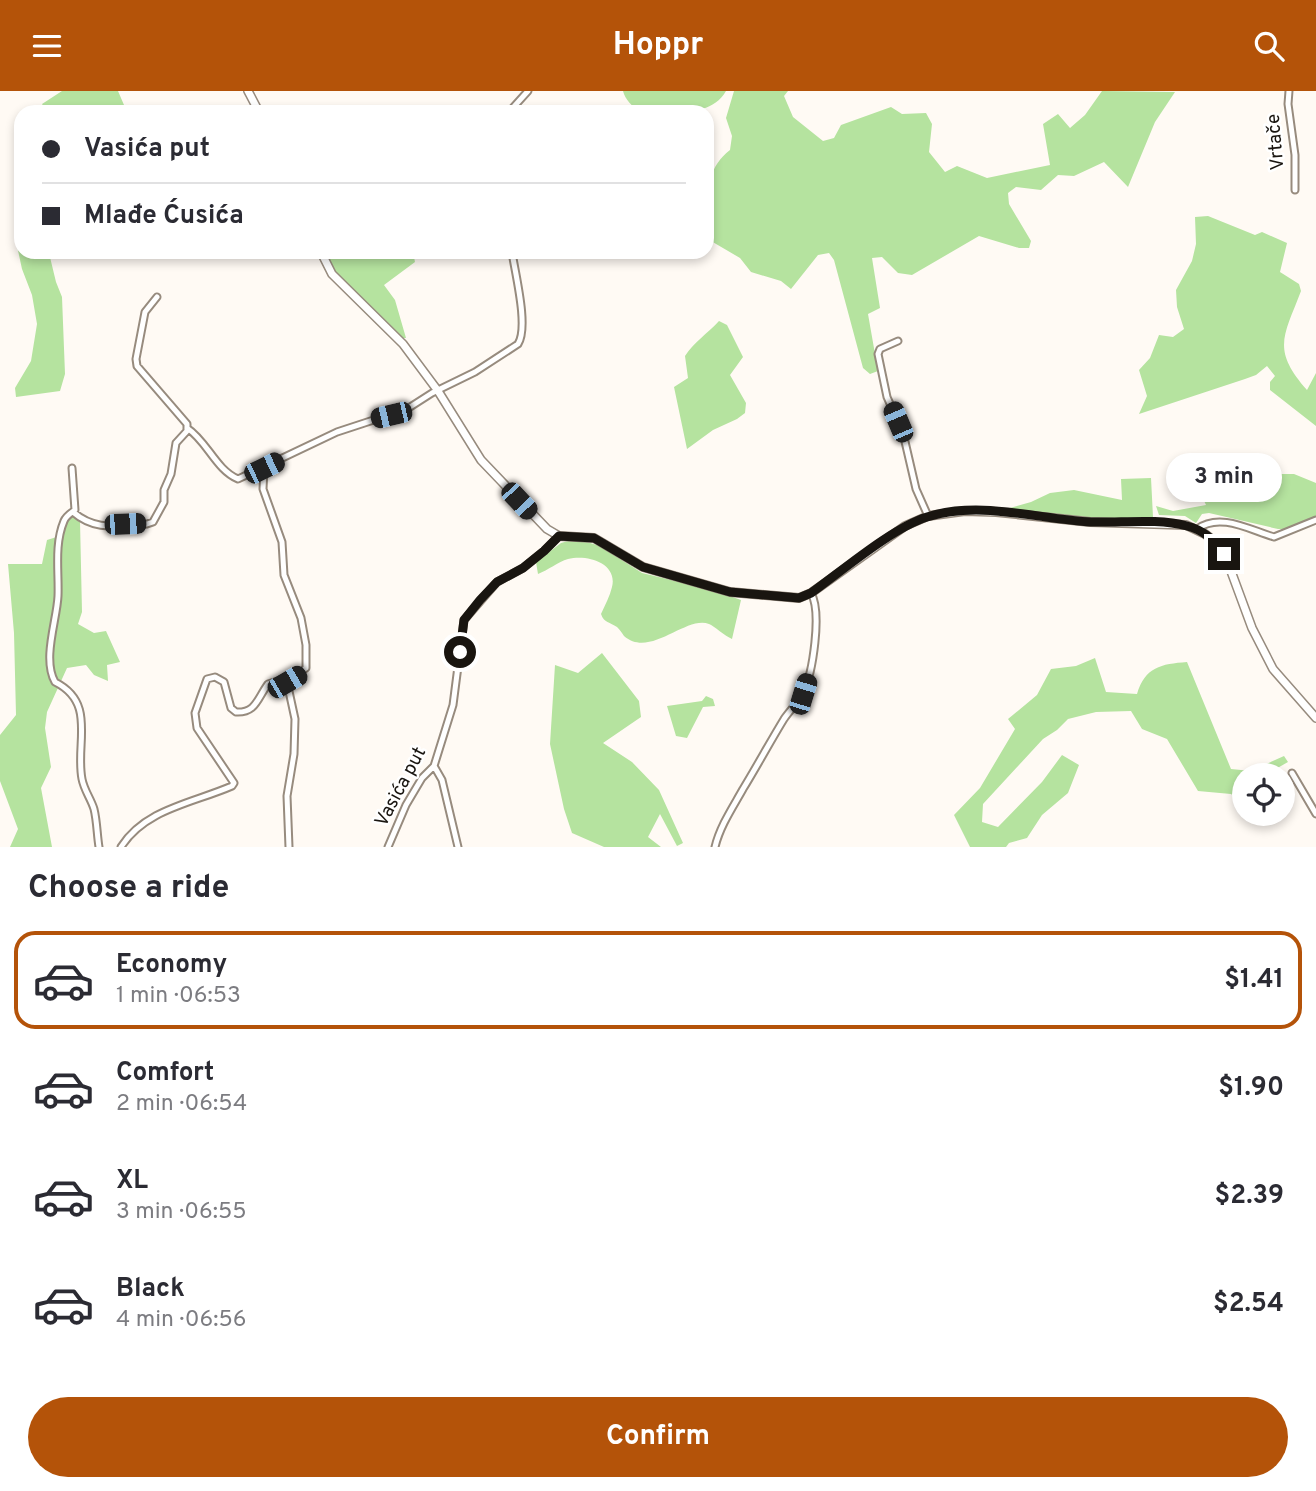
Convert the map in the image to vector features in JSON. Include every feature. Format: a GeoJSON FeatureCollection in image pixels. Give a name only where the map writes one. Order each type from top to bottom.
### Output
{"type":"FeatureCollection","features":[{"type":"Feature","properties":{"kind":"street"},"geometry":{"type":"LineString","coordinates":[[515,105],[528,91]]}},
{"type":"Feature","properties":{"kind":"street","name":"Vrtače"},"geometry":{"type":"LineString","coordinates":[[1290,91],[1288,104],[1295,155],[1295,190]]}},
{"type":"Feature","properties":{"kind":"street"},"geometry":{"type":"LineString","coordinates":[[324,259],[332,274],[403,344],[438,391],[481,460],[538,521],[559,536],[594,538],[643,567],[730,592],[799,598],[811,593],[905,526],[928,516],[965,511],[996,512],[1090,522],[1171,524],[1197,529],[1212,538],[1224,554],[1252,628],[1272,669],[1316,718]]}},
{"type":"Feature","properties":{"kind":"street"},"geometry":{"type":"LineString","coordinates":[[187,428],[232,477],[238,479],[337,432],[407,409],[475,372],[518,344],[523,324],[513,259]]}},
{"type":"Feature","properties":{"kind":"street"},"geometry":{"type":"LineString","coordinates":[[73,512],[84,522],[94,526],[153,522],[164,502],[164,490],[171,474],[176,443],[187,431],[187,424],[140,372],[135,359],[145,312],[158,297]]}},
{"type":"Feature","properties":{"kind":"street"},"geometry":{"type":"LineString","coordinates":[[898,341],[880,349],[878,354],[887,397],[902,433],[916,489],[928,516]]}},
{"type":"Feature","properties":{"kind":"street"},"geometry":{"type":"LineString","coordinates":[[72,468],[75,510],[64,521],[58,546],[58,597],[51,629],[51,672],[55,682],[65,687],[79,706],[81,775],[94,811],[99,847]]}},
{"type":"Feature","properties":{"kind":"street"},"geometry":{"type":"LineString","coordinates":[[121,847],[149,818],[200,800],[234,783],[197,727],[195,713],[207,680],[215,677],[224,682],[231,709],[239,713],[255,707],[268,684],[287,682],[306,668],[306,645],[301,618],[282,570],[282,543],[263,489],[264,468]]}},
{"type":"Feature","properties":{"kind":"street"},"geometry":{"type":"LineString","coordinates":[[1197,529],[1208,522],[1230,522],[1274,537],[1316,520]]}},
{"type":"Feature","properties":{"kind":"street","name":"Vasića put"},"geometry":{"type":"LineString","coordinates":[[388,847],[422,778],[434,766],[453,705],[464,620],[497,582],[523,568],[559,536]]}},
{"type":"Feature","properties":{"kind":"street"},"geometry":{"type":"LineString","coordinates":[[715,847],[726,819],[752,773],[785,717],[803,694],[816,630],[814,599],[811,593]]}},
{"type":"Feature","properties":{"kind":"street"},"geometry":{"type":"LineString","coordinates":[[287,682],[295,730],[287,796],[289,847]]}},
{"type":"Feature","properties":{"kind":"street"},"geometry":{"type":"LineString","coordinates":[[434,766],[442,780],[458,847]]}},
{"type":"Feature","properties":{"kind":"street"},"geometry":{"type":"LineString","coordinates":[[1295,778],[1316,814]]}},
{"type":"Feature","properties":{"kind":"green space"},"geometry":{"type":"Polygon","coordinates":[[[62,91],[118,91],[124,105],[43,105],[62,91]]]}},
{"type":"Feature","properties":{"kind":"green space"},"geometry":{"type":"Polygon","coordinates":[[[623,91],[726,91],[712,105],[632,105],[623,91]]]}},
{"type":"Feature","properties":{"kind":"green space"},"geometry":{"type":"Polygon","coordinates":[[[734,91],[788,91],[784,96],[793,117],[823,141],[834,138],[841,125],[891,107],[902,114],[926,113],[932,124],[929,152],[945,172],[957,166],[987,178],[1050,165],[1043,124],[1058,114],[1070,128],[1085,115],[1102,91],[1175,92],[1155,122],[1128,187],[1104,162],[1074,176],[1058,175],[1041,190],[1016,187],[1008,193],[1009,204],[1031,241],[1029,248],[1019,248],[979,236],[912,275],[898,273],[882,257],[872,258],[880,308],[868,314],[878,371],[870,374],[863,368],[834,260],[829,253],[818,255],[791,289],[781,281],[751,272],[740,258],[714,243],[714,170],[730,150],[732,136],[726,118],[734,91]]]}},
{"type":"Feature","properties":{"kind":"green space"},"geometry":{"type":"Polygon","coordinates":[[[1208,216],[1255,235],[1262,232],[1287,243],[1280,272],[1299,284],[1301,291],[1286,331],[1285,353],[1288,364],[1307,390],[1316,373],[1316,426],[1270,390],[1270,382],[1275,376],[1267,366],[1256,375],[1139,414],[1147,396],[1139,370],[1150,358],[1159,335],[1173,337],[1184,329],[1177,307],[1176,290],[1192,261],[1196,244],[1195,217],[1208,216]]]}},
{"type":"Feature","properties":{"kind":"green space"},"geometry":{"type":"Polygon","coordinates":[[[20,259],[50,259],[62,297],[65,374],[60,391],[16,397],[15,388],[31,361],[37,324],[32,295],[20,259]]]}},
{"type":"Feature","properties":{"kind":"green space"},"geometry":{"type":"Polygon","coordinates":[[[328,259],[414,259],[415,262],[384,285],[395,300],[406,338],[402,338],[331,266],[328,259]]]}},
{"type":"Feature","properties":{"kind":"green space"},"geometry":{"type":"Polygon","coordinates":[[[719,321],[727,325],[743,357],[730,375],[746,403],[745,413],[713,430],[687,449],[674,387],[688,378],[685,356],[719,321]]]}},
{"type":"Feature","properties":{"kind":"green space"},"geometry":{"type":"Polygon","coordinates":[[[1233,454],[1266,469],[1282,474],[1294,474],[1316,483],[1316,519],[1287,529],[1278,529],[1209,513],[1202,514],[1196,523],[1185,516],[1159,515],[1156,506],[1173,511],[1206,505],[1199,490],[1197,467],[1218,457],[1233,454]]]}},
{"type":"Feature","properties":{"kind":"green space"},"geometry":{"type":"Polygon","coordinates":[[[1151,478],[1153,517],[1092,520],[1006,509],[1050,493],[1074,490],[1122,500],[1121,479],[1151,478]]]}},
{"type":"Feature","properties":{"kind":"green space"},"geometry":{"type":"Polygon","coordinates":[[[70,515],[80,521],[82,612],[78,624],[94,633],[106,631],[120,662],[107,665],[108,681],[94,675],[86,665],[67,668],[47,712],[45,728],[51,767],[41,788],[52,847],[10,847],[18,829],[0,781],[0,735],[16,715],[14,633],[8,564],[42,564],[47,540],[63,535],[70,515]]]}},
{"type":"Feature","properties":{"kind":"green space"},"geometry":{"type":"Polygon","coordinates":[[[568,541],[600,546],[642,573],[713,590],[741,600],[732,639],[709,624],[700,623],[656,640],[634,642],[601,614],[613,579],[606,566],[592,559],[576,558],[564,560],[538,574],[536,562],[561,543],[568,541]]]}},
{"type":"Feature","properties":{"kind":"green space"},"geometry":{"type":"Polygon","coordinates":[[[602,653],[639,701],[641,717],[603,743],[632,762],[659,790],[683,843],[677,846],[660,814],[648,837],[661,847],[604,847],[572,833],[550,744],[555,665],[578,673],[602,653]]]}},
{"type":"Feature","properties":{"kind":"green space"},"geometry":{"type":"Polygon","coordinates":[[[1095,658],[1106,692],[1137,694],[1145,678],[1155,669],[1187,662],[1232,769],[1232,795],[1198,791],[1167,739],[1142,729],[1131,711],[1096,712],[1068,719],[1043,739],[983,804],[982,822],[998,827],[1042,782],[1062,755],[1079,765],[1068,793],[1042,815],[1027,838],[1009,843],[1006,847],[970,847],[954,815],[980,788],[1015,729],[1008,719],[1037,695],[1051,669],[1076,666],[1095,658]]]}},
{"type":"Feature","properties":{"kind":"green space"},"geometry":{"type":"Polygon","coordinates":[[[706,696],[713,699],[715,706],[703,707],[687,738],[676,736],[667,706],[702,701],[706,696]]]}},
{"type":"Feature","properties":{"kind":"green space"},"geometry":{"type":"Polygon","coordinates":[[[1284,756],[1286,763],[1269,763],[1284,756]]]}},
{"type":"Feature","properties":{"kind":"route"},"geometry":{"type":"LineString","coordinates":[[460,652],[464,620],[480,600],[497,582],[523,568],[559,536],[594,538],[643,567],[730,592],[799,598],[811,593],[905,526],[928,516],[965,511],[1003,512],[1090,522],[1186,525],[1212,538],[1224,554]]}}]}
